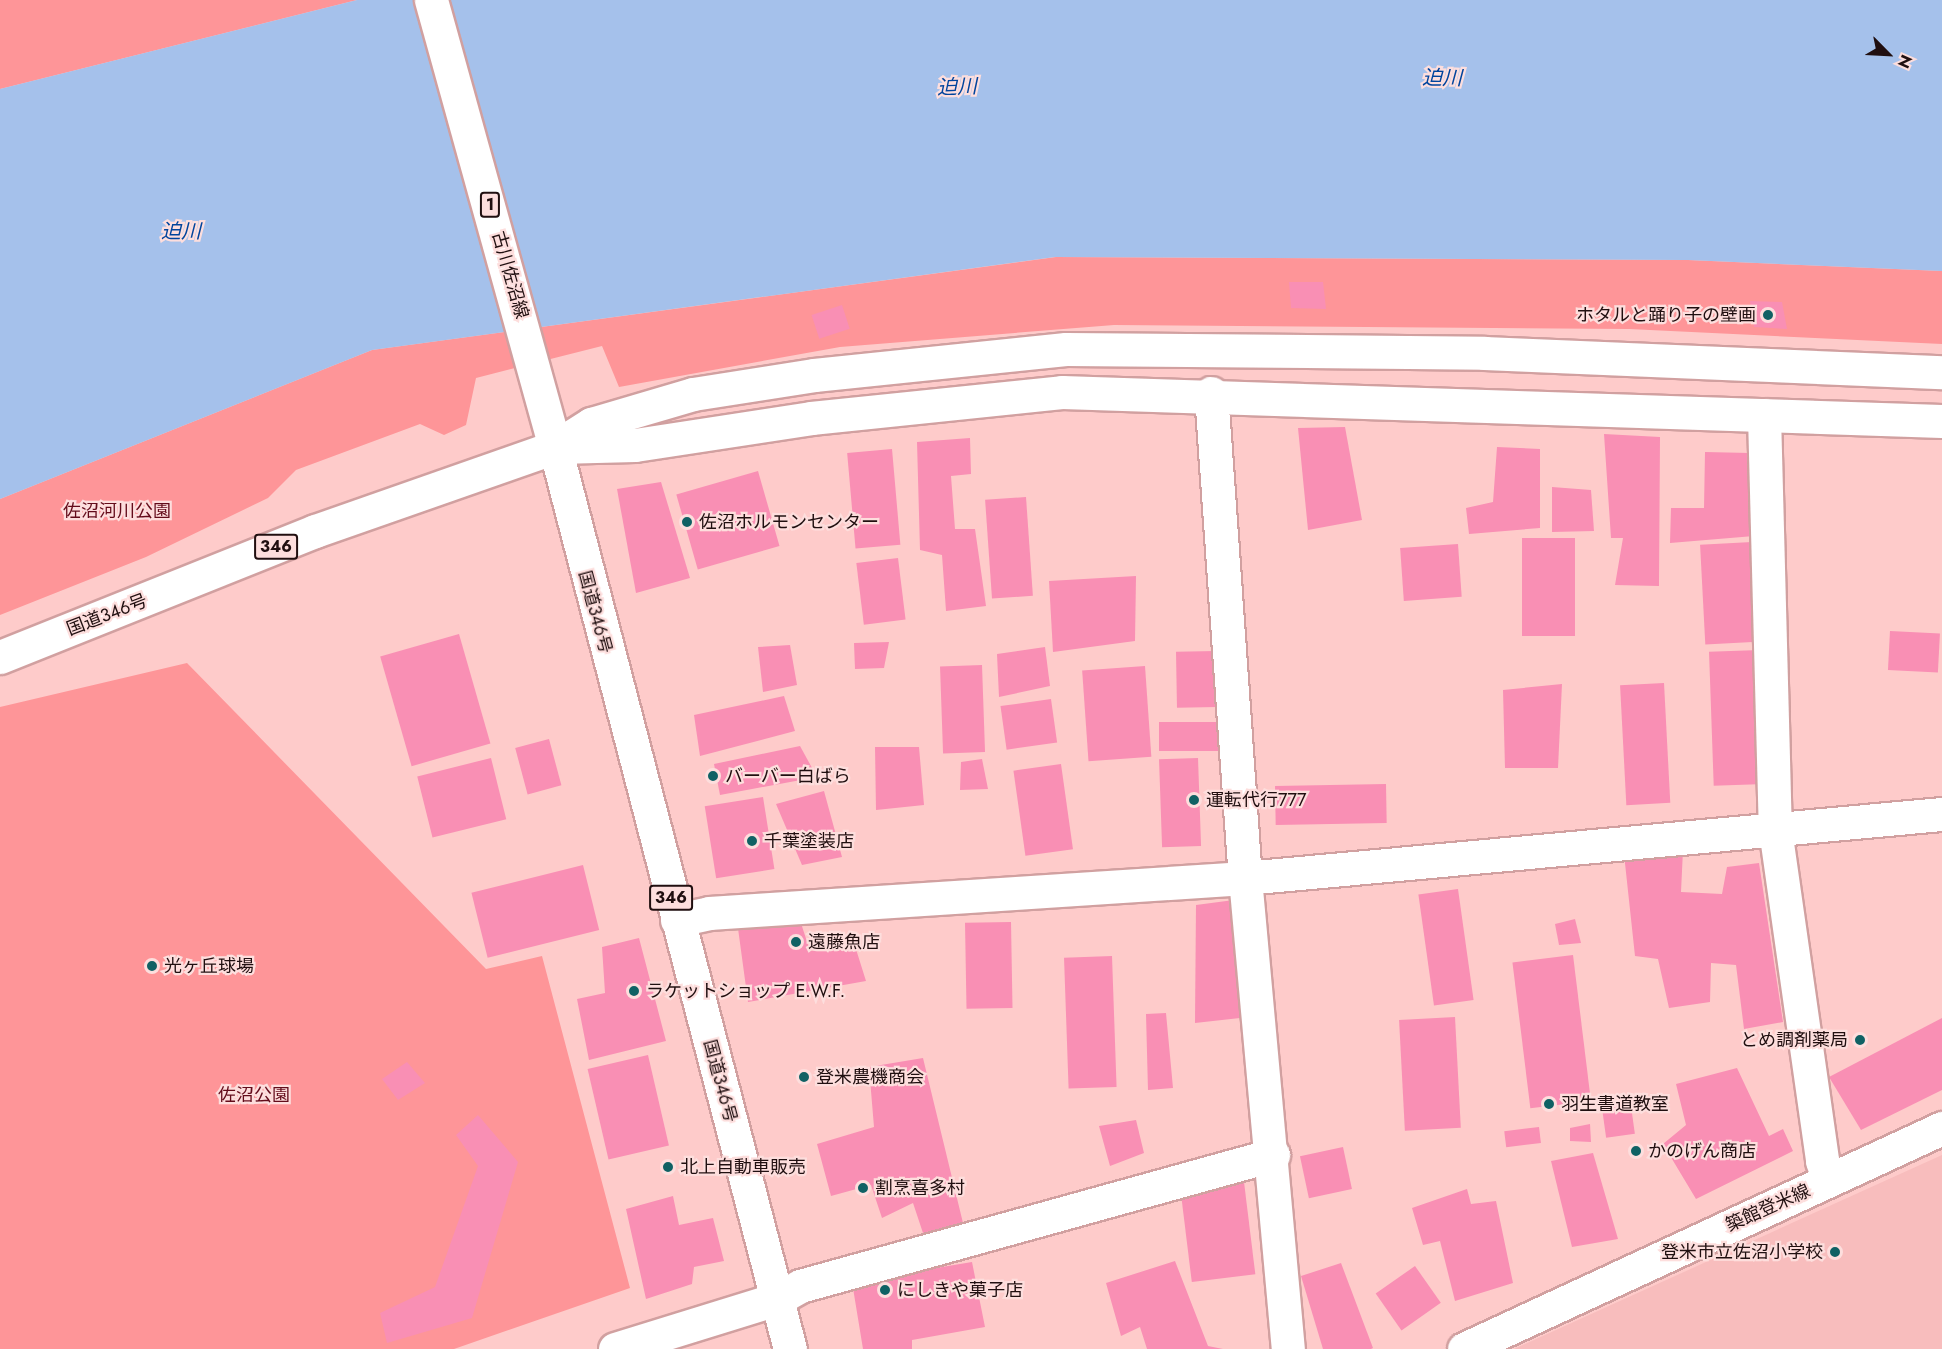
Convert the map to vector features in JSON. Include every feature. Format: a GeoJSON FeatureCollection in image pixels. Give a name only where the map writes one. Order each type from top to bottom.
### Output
{"type":"FeatureCollection","features":[{"type":"Feature","properties":{"kind":"main road","name":"古川佐沼線"},"geometry":{"type":"LineString","coordinates":[[431,0],[547,410],[555,447]]}},
{"type":"Feature","properties":{"kind":"main road"},"geometry":{"type":"LineString","coordinates":[[555,447],[591,424],[693,394],[814,375],[1066,350],[1484,352],[1942,372]]}},
{"type":"Feature","properties":{"kind":"main road"},"geometry":{"type":"LineString","coordinates":[[555,447],[635,445],[811,418],[1062,392],[1211,393],[1942,421]]}},
{"type":"Feature","properties":{"kind":"main road"},"geometry":{"type":"LineString","coordinates":[[1211,393],[1245,878],[1273,1155],[1288,1349]]}},
{"type":"Feature","properties":{"kind":"main road"},"geometry":{"type":"LineString","coordinates":[[1764,415],[1775,829],[1822,1161],[1829,1180]]}},
{"type":"Feature","properties":{"kind":"main road","name":"国道346号"},"geometry":{"type":"LineString","coordinates":[[0,657],[315,531],[555,447],[790,1349]]}},
{"type":"Feature","properties":{"kind":"main road"},"geometry":{"type":"LineString","coordinates":[[677,920],[709,913],[1245,878],[1942,814]]}},
{"type":"Feature","properties":{"kind":"main road","name":"築館登米線"},"geometry":{"type":"LineString","coordinates":[[1464,1349],[1942,1128]]}},
{"type":"Feature","properties":{"kind":"main road"},"geometry":{"type":"LineString","coordinates":[[615,1349],[777,1299],[800,1286],[1273,1155]]}},
{"type":"Feature","properties":{"kind":"shaded area","name":"登米市立佐沼小学校"},"geometry":{"type":"Polygon","coordinates":[[[1942,1155],[1942,1349],[1514,1349],[1942,1155]]]}},
{"type":"Feature","properties":{"kind":"green space"},"geometry":{"type":"Polygon","coordinates":[[[0,0],[357,0],[0,89],[0,0]]]}},
{"type":"Feature","properties":{"kind":"green space","name":"佐沼河川公園"},"geometry":{"type":"Polygon","coordinates":[[[1056,257],[1688,260],[1942,271],[1942,344],[1629,329],[1114,325],[840,347],[619,387],[602,346],[476,378],[466,425],[444,435],[420,424],[296,470],[268,498],[146,557],[0,615],[0,499],[372,350],[1056,257]]]}},
{"type":"Feature","properties":{"kind":"green space","name":"佐沼公園"},"geometry":{"type":"Polygon","coordinates":[[[187,663],[486,969],[542,956],[630,1288],[454,1349],[0,1349],[0,707],[187,663]]]}},
{"type":"Feature","properties":{"kind":"water","name":"迫川"},"geometry":{"type":"Polygon","coordinates":[[[357,0],[1942,0],[1942,271],[1688,260],[1055,257],[372,350],[0,499],[0,89],[357,0]]]}},
{"type":"Feature","properties":{"kind":"building"},"geometry":{"type":"Polygon","coordinates":[[[1289,282],[1323,282],[1326,309],[1291,308],[1289,282]]]}},
{"type":"Feature","properties":{"kind":"building","name":"ホタルと踊り子の壁画"},"geometry":{"type":"Polygon","coordinates":[[[1750,301],[1782,302],[1787,329],[1754,327],[1750,301]]]}},
{"type":"Feature","properties":{"kind":"building"},"geometry":{"type":"Polygon","coordinates":[[[842,305],[850,329],[819,339],[812,315],[842,305]]]}},
{"type":"Feature","properties":{"kind":"building"},"geometry":{"type":"Polygon","coordinates":[[[1345,427],[1362,520],[1308,530],[1298,428],[1345,427]]]}},
{"type":"Feature","properties":{"kind":"building"},"geometry":{"type":"Polygon","coordinates":[[[1604,434],[1660,437],[1659,586],[1615,585],[1623,538],[1611,538],[1604,434]]]}},
{"type":"Feature","properties":{"kind":"building"},"geometry":{"type":"Polygon","coordinates":[[[970,438],[971,474],[951,476],[955,529],[975,529],[986,606],[946,611],[942,555],[920,550],[917,442],[970,438]]]}},
{"type":"Feature","properties":{"kind":"building"},"geometry":{"type":"Polygon","coordinates":[[[1497,447],[1540,449],[1540,528],[1469,534],[1466,508],[1493,502],[1497,447]]]}},
{"type":"Feature","properties":{"kind":"building"},"geometry":{"type":"Polygon","coordinates":[[[892,449],[900,545],[856,549],[847,453],[892,449]]]}},
{"type":"Feature","properties":{"kind":"building"},"geometry":{"type":"Polygon","coordinates":[[[1705,452],[1750,453],[1754,536],[1670,543],[1671,508],[1704,508],[1705,452]]]}},
{"type":"Feature","properties":{"kind":"building"},"geometry":{"type":"Polygon","coordinates":[[[758,471],[779,546],[698,569],[676,494],[758,471]]]}},
{"type":"Feature","properties":{"kind":"building"},"geometry":{"type":"Polygon","coordinates":[[[661,482],[690,578],[636,593],[617,489],[661,482]]]}},
{"type":"Feature","properties":{"kind":"building"},"geometry":{"type":"Polygon","coordinates":[[[1552,487],[1591,490],[1594,531],[1552,532],[1552,487]]]}},
{"type":"Feature","properties":{"kind":"building"},"geometry":{"type":"Polygon","coordinates":[[[1026,497],[1033,596],[992,599],[985,500],[1026,497]]]}},
{"type":"Feature","properties":{"kind":"building"},"geometry":{"type":"Polygon","coordinates":[[[1522,538],[1575,538],[1575,636],[1522,636],[1522,538]]]}},
{"type":"Feature","properties":{"kind":"building"},"geometry":{"type":"Polygon","coordinates":[[[1752,542],[1757,642],[1705,645],[1700,545],[1752,542]]]}},
{"type":"Feature","properties":{"kind":"building"},"geometry":{"type":"Polygon","coordinates":[[[1458,544],[1462,597],[1404,601],[1400,548],[1458,544]]]}},
{"type":"Feature","properties":{"kind":"building"},"geometry":{"type":"Polygon","coordinates":[[[898,558],[906,620],[864,625],[856,563],[898,558]]]}},
{"type":"Feature","properties":{"kind":"building"},"geometry":{"type":"Polygon","coordinates":[[[1136,576],[1135,641],[1053,652],[1049,581],[1136,576]]]}},
{"type":"Feature","properties":{"kind":"building"},"geometry":{"type":"Polygon","coordinates":[[[1890,631],[1940,634],[1938,673],[1888,670],[1890,631]]]}},
{"type":"Feature","properties":{"kind":"building"},"geometry":{"type":"Polygon","coordinates":[[[459,634],[490,744],[412,766],[380,657],[459,634]]]}},
{"type":"Feature","properties":{"kind":"building"},"geometry":{"type":"Polygon","coordinates":[[[889,642],[884,668],[855,669],[854,643],[889,642]]]}},
{"type":"Feature","properties":{"kind":"building"},"geometry":{"type":"Polygon","coordinates":[[[790,645],[797,685],[763,692],[758,647],[790,645]]]}},
{"type":"Feature","properties":{"kind":"building"},"geometry":{"type":"Polygon","coordinates":[[[1045,647],[1050,686],[999,697],[997,654],[1045,647]]]}},
{"type":"Feature","properties":{"kind":"building"},"geometry":{"type":"Polygon","coordinates":[[[1760,650],[1765,784],[1714,786],[1709,652],[1760,650]]]}},
{"type":"Feature","properties":{"kind":"building"},"geometry":{"type":"Polygon","coordinates":[[[1216,651],[1217,707],[1177,708],[1176,652],[1216,651]]]}},
{"type":"Feature","properties":{"kind":"building"},"geometry":{"type":"Polygon","coordinates":[[[982,665],[985,752],[943,753],[940,666],[982,665]]]}},
{"type":"Feature","properties":{"kind":"building"},"geometry":{"type":"Polygon","coordinates":[[[1145,666],[1151,757],[1089,761],[1082,670],[1145,666]]]}},
{"type":"Feature","properties":{"kind":"building"},"geometry":{"type":"Polygon","coordinates":[[[1664,683],[1670,803],[1626,805],[1620,685],[1664,683]]]}},
{"type":"Feature","properties":{"kind":"building"},"geometry":{"type":"Polygon","coordinates":[[[1562,684],[1558,768],[1505,768],[1503,690],[1562,684]]]}},
{"type":"Feature","properties":{"kind":"building"},"geometry":{"type":"Polygon","coordinates":[[[784,696],[795,731],[700,756],[694,715],[784,696]]]}},
{"type":"Feature","properties":{"kind":"building"},"geometry":{"type":"Polygon","coordinates":[[[1051,699],[1057,743],[1007,750],[1000,706],[1051,699]]]}},
{"type":"Feature","properties":{"kind":"building"},"geometry":{"type":"Polygon","coordinates":[[[1159,722],[1219,722],[1219,751],[1159,751],[1159,722]]]}},
{"type":"Feature","properties":{"kind":"building"},"geometry":{"type":"Polygon","coordinates":[[[549,739],[561,785],[528,794],[515,748],[549,739]]]}},
{"type":"Feature","properties":{"kind":"building"},"geometry":{"type":"Polygon","coordinates":[[[800,746],[817,777],[720,795],[714,764],[800,746]]]}},
{"type":"Feature","properties":{"kind":"building"},"geometry":{"type":"Polygon","coordinates":[[[875,747],[919,747],[924,805],[876,810],[875,747]]]}},
{"type":"Feature","properties":{"kind":"building"},"geometry":{"type":"Polygon","coordinates":[[[491,758],[506,819],[432,838],[417,776],[491,758]]]}},
{"type":"Feature","properties":{"kind":"building"},"geometry":{"type":"Polygon","coordinates":[[[1198,758],[1201,846],[1162,847],[1159,759],[1198,758]]]}},
{"type":"Feature","properties":{"kind":"building"},"geometry":{"type":"Polygon","coordinates":[[[982,759],[988,789],[960,790],[961,762],[982,759]]]}},
{"type":"Feature","properties":{"kind":"building"},"geometry":{"type":"Polygon","coordinates":[[[1061,764],[1073,849],[1025,856],[1013,771],[1061,764]]]}},
{"type":"Feature","properties":{"kind":"building"},"geometry":{"type":"Polygon","coordinates":[[[1386,784],[1387,823],[1276,825],[1275,786],[1386,784]]]}},
{"type":"Feature","properties":{"kind":"building"},"geometry":{"type":"Polygon","coordinates":[[[824,791],[842,857],[802,865],[776,804],[824,791]]]}},
{"type":"Feature","properties":{"kind":"building"},"geometry":{"type":"Polygon","coordinates":[[[763,797],[774,869],[716,878],[705,806],[763,797]]]}},
{"type":"Feature","properties":{"kind":"building"},"geometry":{"type":"Polygon","coordinates":[[[1683,850],[1681,892],[1722,894],[1727,867],[1759,863],[1783,1022],[1744,1029],[1736,965],[1711,963],[1710,1002],[1669,1008],[1658,959],[1635,956],[1624,854],[1683,850]]]}},
{"type":"Feature","properties":{"kind":"building"},"geometry":{"type":"Polygon","coordinates":[[[583,865],[599,930],[488,958],[471,893],[583,865]]]}},
{"type":"Feature","properties":{"kind":"building"},"geometry":{"type":"Polygon","coordinates":[[[1458,889],[1474,1000],[1434,1005],[1418,895],[1458,889]]]}},
{"type":"Feature","properties":{"kind":"building"},"geometry":{"type":"Polygon","coordinates":[[[1234,900],[1249,1017],[1195,1023],[1196,905],[1234,900]]]}},
{"type":"Feature","properties":{"kind":"building"},"geometry":{"type":"Polygon","coordinates":[[[799,917],[810,951],[855,946],[866,981],[748,1002],[737,921],[799,917]]]}},
{"type":"Feature","properties":{"kind":"building"},"geometry":{"type":"Polygon","coordinates":[[[1575,919],[1581,943],[1559,945],[1555,924],[1575,919]]]}},
{"type":"Feature","properties":{"kind":"building"},"geometry":{"type":"Polygon","coordinates":[[[1011,922],[1013,1008],[967,1009],[965,923],[1011,922]]]}},
{"type":"Feature","properties":{"kind":"building"},"geometry":{"type":"Polygon","coordinates":[[[639,938],[666,1041],[589,1060],[577,999],[605,993],[602,947],[639,938]]]}},
{"type":"Feature","properties":{"kind":"building"},"geometry":{"type":"Polygon","coordinates":[[[1573,955],[1591,1101],[1530,1108],[1512,962],[1573,955]]]}},
{"type":"Feature","properties":{"kind":"building"},"geometry":{"type":"Polygon","coordinates":[[[1112,956],[1117,1087],[1069,1089],[1064,958],[1112,956]]]}},
{"type":"Feature","properties":{"kind":"building"},"geometry":{"type":"Polygon","coordinates":[[[1166,1013],[1173,1088],[1148,1090],[1146,1014],[1166,1013]]]}},
{"type":"Feature","properties":{"kind":"building"},"geometry":{"type":"Polygon","coordinates":[[[1455,1017],[1461,1128],[1405,1131],[1399,1020],[1455,1017]]]}},
{"type":"Feature","properties":{"kind":"building"},"geometry":{"type":"Polygon","coordinates":[[[1942,1018],[1942,1090],[1861,1130],[1829,1077],[1942,1018]]]}},
{"type":"Feature","properties":{"kind":"building"},"geometry":{"type":"Polygon","coordinates":[[[648,1055],[669,1146],[609,1160],[588,1069],[648,1055]]]}},
{"type":"Feature","properties":{"kind":"building"},"geometry":{"type":"Polygon","coordinates":[[[923,1058],[963,1223],[923,1233],[913,1203],[882,1218],[871,1185],[831,1196],[817,1144],[874,1127],[869,1067],[923,1058]]]}},
{"type":"Feature","properties":{"kind":"building"},"geometry":{"type":"Polygon","coordinates":[[[407,1062],[425,1083],[398,1100],[382,1079],[407,1062]]]}},
{"type":"Feature","properties":{"kind":"building"},"geometry":{"type":"Polygon","coordinates":[[[1737,1068],[1769,1136],[1783,1129],[1793,1151],[1696,1199],[1663,1144],[1686,1125],[1676,1084],[1737,1068]]]}},
{"type":"Feature","properties":{"kind":"building"},"geometry":{"type":"Polygon","coordinates":[[[1630,1099],[1635,1134],[1606,1138],[1601,1103],[1630,1099]]]}},
{"type":"Feature","properties":{"kind":"building"},"geometry":{"type":"Polygon","coordinates":[[[478,1115],[518,1162],[472,1318],[387,1343],[380,1313],[435,1287],[478,1166],[456,1135],[478,1115]]]}},
{"type":"Feature","properties":{"kind":"building"},"geometry":{"type":"Polygon","coordinates":[[[1136,1120],[1144,1153],[1110,1166],[1099,1126],[1136,1120]]]}},
{"type":"Feature","properties":{"kind":"building"},"geometry":{"type":"Polygon","coordinates":[[[1590,1124],[1591,1142],[1570,1141],[1570,1128],[1590,1124]]]}},
{"type":"Feature","properties":{"kind":"building"},"geometry":{"type":"Polygon","coordinates":[[[1539,1127],[1541,1143],[1506,1147],[1504,1131],[1539,1127]]]}},
{"type":"Feature","properties":{"kind":"building"},"geometry":{"type":"Polygon","coordinates":[[[1343,1147],[1352,1189],[1309,1198],[1300,1156],[1343,1147]]]}},
{"type":"Feature","properties":{"kind":"building"},"geometry":{"type":"Polygon","coordinates":[[[1593,1153],[1618,1239],[1572,1247],[1551,1161],[1593,1153]]]}},
{"type":"Feature","properties":{"kind":"building"},"geometry":{"type":"Polygon","coordinates":[[[1244,1182],[1255,1274],[1192,1282],[1180,1190],[1244,1182]]]}},
{"type":"Feature","properties":{"kind":"building"},"geometry":{"type":"Polygon","coordinates":[[[1467,1189],[1471,1204],[1496,1201],[1513,1283],[1455,1301],[1440,1241],[1423,1245],[1412,1208],[1467,1189]]]}},
{"type":"Feature","properties":{"kind":"building"},"geometry":{"type":"Polygon","coordinates":[[[673,1196],[679,1225],[713,1218],[724,1261],[694,1267],[692,1284],[646,1299],[626,1209],[673,1196]]]}},
{"type":"Feature","properties":{"kind":"building"},"geometry":{"type":"Polygon","coordinates":[[[1175,1261],[1208,1346],[1223,1349],[1147,1349],[1140,1327],[1121,1336],[1106,1283],[1175,1261]]]}},
{"type":"Feature","properties":{"kind":"building"},"geometry":{"type":"Polygon","coordinates":[[[972,1262],[985,1327],[912,1340],[912,1349],[863,1349],[852,1282],[972,1262]]]}},
{"type":"Feature","properties":{"kind":"building"},"geometry":{"type":"Polygon","coordinates":[[[1341,1263],[1373,1348],[1371,1349],[1323,1349],[1301,1276],[1341,1263]]]}},
{"type":"Feature","properties":{"kind":"building"},"geometry":{"type":"Polygon","coordinates":[[[1415,1266],[1441,1303],[1401,1330],[1376,1294],[1415,1266]]]}},
{"type":"Feature","properties":{"kind":"place","name":"ホタルと踊り子の壁画"},"geometry":{"type":"Point","coordinates":[1768,315]}},
{"type":"Feature","properties":{"kind":"place","name":"佐沼ホルモンセンター"},"geometry":{"type":"Point","coordinates":[687,522]}},
{"type":"Feature","properties":{"kind":"place","name":"バーバー白ばら"},"geometry":{"type":"Point","coordinates":[713,776]}},
{"type":"Feature","properties":{"kind":"place","name":"運転代行777"},"geometry":{"type":"Point","coordinates":[1194,800]}},
{"type":"Feature","properties":{"kind":"place","name":"千葉塗装店"},"geometry":{"type":"Point","coordinates":[752,841]}},
{"type":"Feature","properties":{"kind":"place","name":"遠藤魚店"},"geometry":{"type":"Point","coordinates":[796,942]}},
{"type":"Feature","properties":{"kind":"place","name":"光ヶ丘球場"},"geometry":{"type":"Point","coordinates":[152,966]}},
{"type":"Feature","properties":{"kind":"place","name":"ラケットショップ E.W.F."},"geometry":{"type":"Point","coordinates":[634,991]}},
{"type":"Feature","properties":{"kind":"place","name":"とめ調剤薬局"},"geometry":{"type":"Point","coordinates":[1860,1040]}},
{"type":"Feature","properties":{"kind":"place","name":"登米農機商会"},"geometry":{"type":"Point","coordinates":[804,1077]}},
{"type":"Feature","properties":{"kind":"place","name":"羽生書道教室"},"geometry":{"type":"Point","coordinates":[1549,1104]}},
{"type":"Feature","properties":{"kind":"place","name":"かのげん商店"},"geometry":{"type":"Point","coordinates":[1636,1151]}},
{"type":"Feature","properties":{"kind":"place","name":"北上自動車販売"},"geometry":{"type":"Point","coordinates":[668,1167]}},
{"type":"Feature","properties":{"kind":"place","name":"割烹喜多村"},"geometry":{"type":"Point","coordinates":[863,1188]}},
{"type":"Feature","properties":{"kind":"place","name":"登米市立佐沼小学校"},"geometry":{"type":"Point","coordinates":[1835,1252]}},
{"type":"Feature","properties":{"kind":"place","name":"にしきや菓子店"},"geometry":{"type":"Point","coordinates":[885,1290]}}]}
